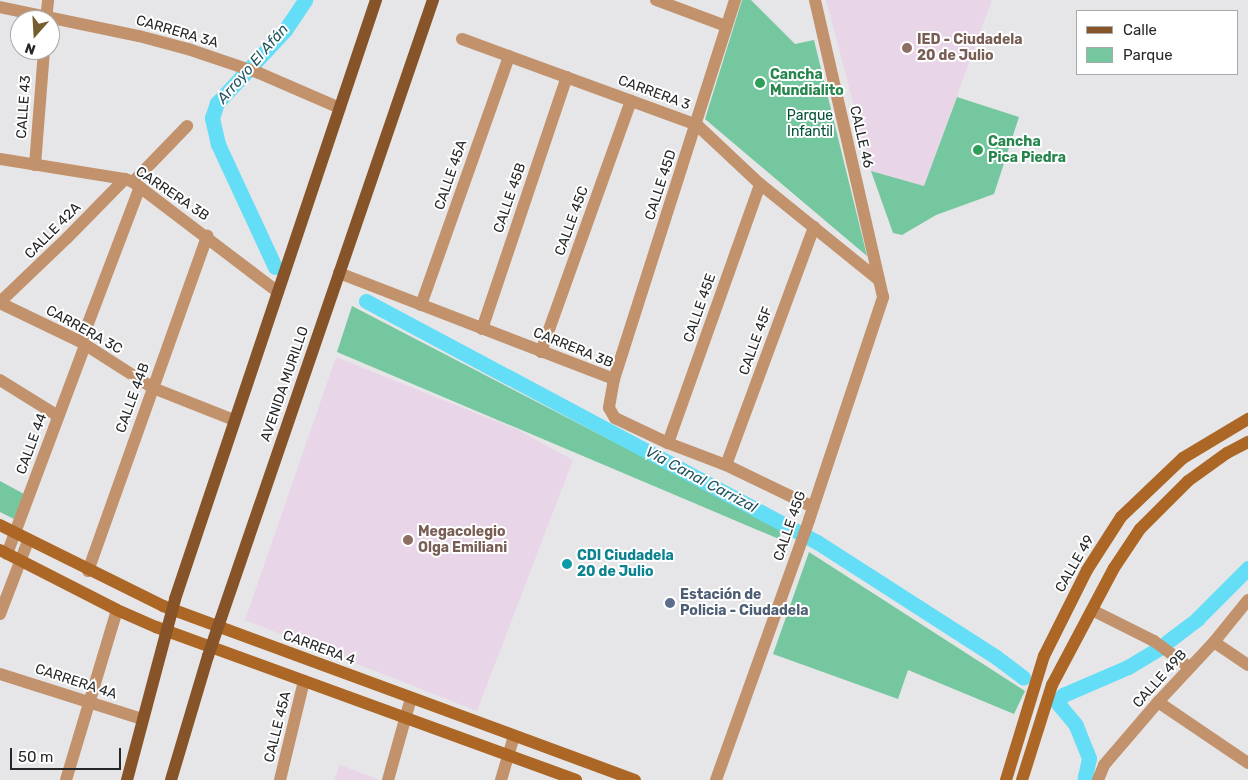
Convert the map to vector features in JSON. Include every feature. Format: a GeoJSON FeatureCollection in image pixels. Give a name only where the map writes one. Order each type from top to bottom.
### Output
{"type":"FeatureCollection","features":[{"type":"Feature","properties":{"kind":"main road"},"geometry":{"type":"LineString","coordinates":[[127,780],[172,609],[376,0]]}},
{"type":"Feature","properties":{"kind":"main road","name":"AVENIDA MURILLO"},"geometry":{"type":"LineString","coordinates":[[171,780],[211,648],[432,0]]}},
{"type":"Feature","properties":{"kind":"street"},"geometry":{"type":"LineString","coordinates":[[656,0],[726,26]]}},
{"type":"Feature","properties":{"kind":"street","name":"CALLE 45D"},"geometry":{"type":"LineString","coordinates":[[614,379],[697,125],[735,0]]}},
{"type":"Feature","properties":{"kind":"street","name":"CALLE 46"},"geometry":{"type":"LineString","coordinates":[[815,0],[879,280]]}},
{"type":"Feature","properties":{"kind":"street","name":"CARRERA 3A"},"geometry":{"type":"LineString","coordinates":[[60,22],[139,36],[239,66],[340,108]]}},
{"type":"Feature","properties":{"kind":"street","name":"CARRERA 3"},"geometry":{"type":"LineString","coordinates":[[462,39],[697,125],[760,184],[879,280]]}},
{"type":"Feature","properties":{"kind":"street","name":"CALLE 45A"},"geometry":{"type":"LineString","coordinates":[[421,305],[508,56]]}},
{"type":"Feature","properties":{"kind":"street","name":"CALLE 43"},"geometry":{"type":"LineString","coordinates":[[35,166],[43,60]]}},
{"type":"Feature","properties":{"kind":"street","name":"CALLE 45B"},"geometry":{"type":"LineString","coordinates":[[482,329],[567,77]]}},
{"type":"Feature","properties":{"kind":"street","name":"CALLE 45C"},"geometry":{"type":"LineString","coordinates":[[541,352],[631,101]]}},
{"type":"Feature","properties":{"kind":"street","name":"CALLE 44"},"geometry":{"type":"LineString","coordinates":[[3,552],[16,534],[58,416],[133,183],[186,126]]}},
{"type":"Feature","properties":{"kind":"street","name":"CARRERA 3B"},"geometry":{"type":"LineString","coordinates":[[0,159],[133,183],[207,236],[278,292]]}},
{"type":"Feature","properties":{"kind":"street","name":"CALLE 42A"},"geometry":{"type":"LineString","coordinates":[[0,303],[67,238],[133,183]]}},
{"type":"Feature","properties":{"kind":"street","name":"CALLE 45E"},"geometry":{"type":"LineString","coordinates":[[668,443],[760,184]]}},
{"type":"Feature","properties":{"kind":"street","name":"CALLE 45F"},"geometry":{"type":"LineString","coordinates":[[726,464],[814,228]]}},
{"type":"Feature","properties":{"kind":"street","name":"CALLE 44B"},"geometry":{"type":"LineString","coordinates":[[88,571],[207,236]]}},
{"type":"Feature","properties":{"kind":"street","name":"CARRERA 3B"},"geometry":{"type":"LineString","coordinates":[[339,273],[614,379],[609,408],[615,418],[668,443],[726,464],[813,506]]}},
{"type":"Feature","properties":{"kind":"street","name":"CALLE 45G"},"geometry":{"type":"LineString","coordinates":[[716,780],[809,520],[883,297],[879,280]]}},
{"type":"Feature","properties":{"kind":"street","name":"CARRERA 3C"},"geometry":{"type":"LineString","coordinates":[[0,303],[83,343],[153,388],[234,420]]}},
{"type":"Feature","properties":{"kind":"street"},"geometry":{"type":"LineString","coordinates":[[0,380],[58,416]]}},
{"type":"Feature","properties":{"kind":"street","name":"CALLE 49"},"geometry":{"type":"LineString","coordinates":[[1006,780],[1044,656],[1087,570],[1121,517],[1183,458],[1248,419]]}},
{"type":"Feature","properties":{"kind":"street"},"geometry":{"type":"LineString","coordinates":[[1022,780],[1052,685],[1114,568],[1140,529],[1188,481],[1227,453],[1248,442]]}},
{"type":"Feature","properties":{"kind":"street","name":"CARRERA 4"},"geometry":{"type":"LineString","coordinates":[[0,525],[88,571],[172,609],[514,736],[612,776],[635,780]]}},
{"type":"Feature","properties":{"kind":"street"},"geometry":{"type":"LineString","coordinates":[[0,614],[28,541]]}},
{"type":"Feature","properties":{"kind":"street"},"geometry":{"type":"LineString","coordinates":[[3,552],[117,610],[211,648],[576,780]]}},
{"type":"Feature","properties":{"kind":"street","name":"CALLE 49B"},"geometry":{"type":"LineString","coordinates":[[1098,780],[1104,765],[1158,702],[1214,642],[1248,600]]}},
{"type":"Feature","properties":{"kind":"street"},"geometry":{"type":"LineString","coordinates":[[66,780],[117,610]]}},
{"type":"Feature","properties":{"kind":"street"},"geometry":{"type":"LineString","coordinates":[[1092,610],[1154,642],[1190,668]]}},
{"type":"Feature","properties":{"kind":"street"},"geometry":{"type":"LineString","coordinates":[[1214,642],[1248,664]]}},
{"type":"Feature","properties":{"kind":"street","name":"CARRERA 4A"},"geometry":{"type":"LineString","coordinates":[[0,674],[142,720]]}},
{"type":"Feature","properties":{"kind":"street","name":"CALLE 45A"},"geometry":{"type":"LineString","coordinates":[[280,780],[304,681]]}},
{"type":"Feature","properties":{"kind":"street"},"geometry":{"type":"LineString","coordinates":[[1036,681],[1052,685]]}},
{"type":"Feature","properties":{"kind":"street"},"geometry":{"type":"LineString","coordinates":[[388,780],[411,698]]}},
{"type":"Feature","properties":{"kind":"street"},"geometry":{"type":"LineString","coordinates":[[1158,702],[1248,763]]}},
{"type":"Feature","properties":{"kind":"street"},"geometry":{"type":"LineString","coordinates":[[500,780],[514,736]]}},
{"type":"Feature","properties":{"kind":"shaded area","name":"IED - Ciudadela 20 de Julio"},"geometry":{"type":"Polygon","coordinates":[[[826,0],[992,0],[924,186],[871,171],[826,0]]]}},
{"type":"Feature","properties":{"kind":"shaded area","name":"Megacolegio Olga Emiliani"},"geometry":{"type":"Polygon","coordinates":[[[336,357],[518,430],[573,460],[477,711],[245,620],[336,357]]]}},
{"type":"Feature","properties":{"kind":"shaded area"},"geometry":{"type":"Polygon","coordinates":[[[340,765],[377,779],[377,780],[334,780],[340,765]]]}},
{"type":"Feature","properties":{"kind":"green space","name":"Parque Infantil"},"geometry":{"type":"Polygon","coordinates":[[[742,0],[751,0],[795,44],[814,40],[867,256],[705,119],[742,0]]]}},
{"type":"Feature","properties":{"kind":"green space"},"geometry":{"type":"Polygon","coordinates":[[[957,97],[1019,117],[994,194],[936,215],[902,235],[893,233],[871,171],[924,186],[957,97]]]}},
{"type":"Feature","properties":{"kind":"green space"},"geometry":{"type":"Polygon","coordinates":[[[352,306],[782,529],[779,539],[337,352],[352,306]]]}},
{"type":"Feature","properties":{"kind":"green space"},"geometry":{"type":"Polygon","coordinates":[[[0,481],[24,494],[14,519],[0,512],[0,481]]]}},
{"type":"Feature","properties":{"kind":"green space"},"geometry":{"type":"Polygon","coordinates":[[[809,552],[1025,691],[1014,714],[908,670],[898,699],[773,654],[809,552]]]}},
{"type":"Feature","properties":{"kind":"waterway","name":"Arroyo El Afán"},"geometry":{"type":"LineString","coordinates":[[275,267],[218,144],[212,118],[217,103],[285,30],[305,0]]}},
{"type":"Feature","properties":{"kind":"waterway","name":"Via Canal Carrizal"},"geometry":{"type":"LineString","coordinates":[[366,301],[817,542],[996,657],[1023,677]]}},
{"type":"Feature","properties":{"kind":"waterway","name":"Via Canal Carrizal"},"geometry":{"type":"LineString","coordinates":[[1167,642],[1197,619],[1248,568]]}},
{"type":"Feature","properties":{"kind":"waterway","name":"Via Canal Carrizal"},"geometry":{"type":"LineString","coordinates":[[1087,780],[1085,777],[1089,758],[1076,725],[1057,702],[1063,695],[1128,667],[1158,649]]}},
{"type":"Feature","properties":{"kind":"place","name":"IED - Ciudadela 20 de Julio"},"geometry":{"type":"Point","coordinates":[907,48]}},
{"type":"Feature","properties":{"kind":"place","name":"Cancha Mundialito"},"geometry":{"type":"Point","coordinates":[760,83]}},
{"type":"Feature","properties":{"kind":"place","name":"Cancha Pica Piedra"},"geometry":{"type":"Point","coordinates":[978,150]}},
{"type":"Feature","properties":{"kind":"place","name":"Megacolegio Olga Emiliani"},"geometry":{"type":"Point","coordinates":[408,540]}},
{"type":"Feature","properties":{"kind":"place","name":"CDI Ciudadela 20 de Julio"},"geometry":{"type":"Point","coordinates":[567,564]}},
{"type":"Feature","properties":{"kind":"place","name":"Estación de Policia - Ciudadela"},"geometry":{"type":"Point","coordinates":[670,603]}}]}
